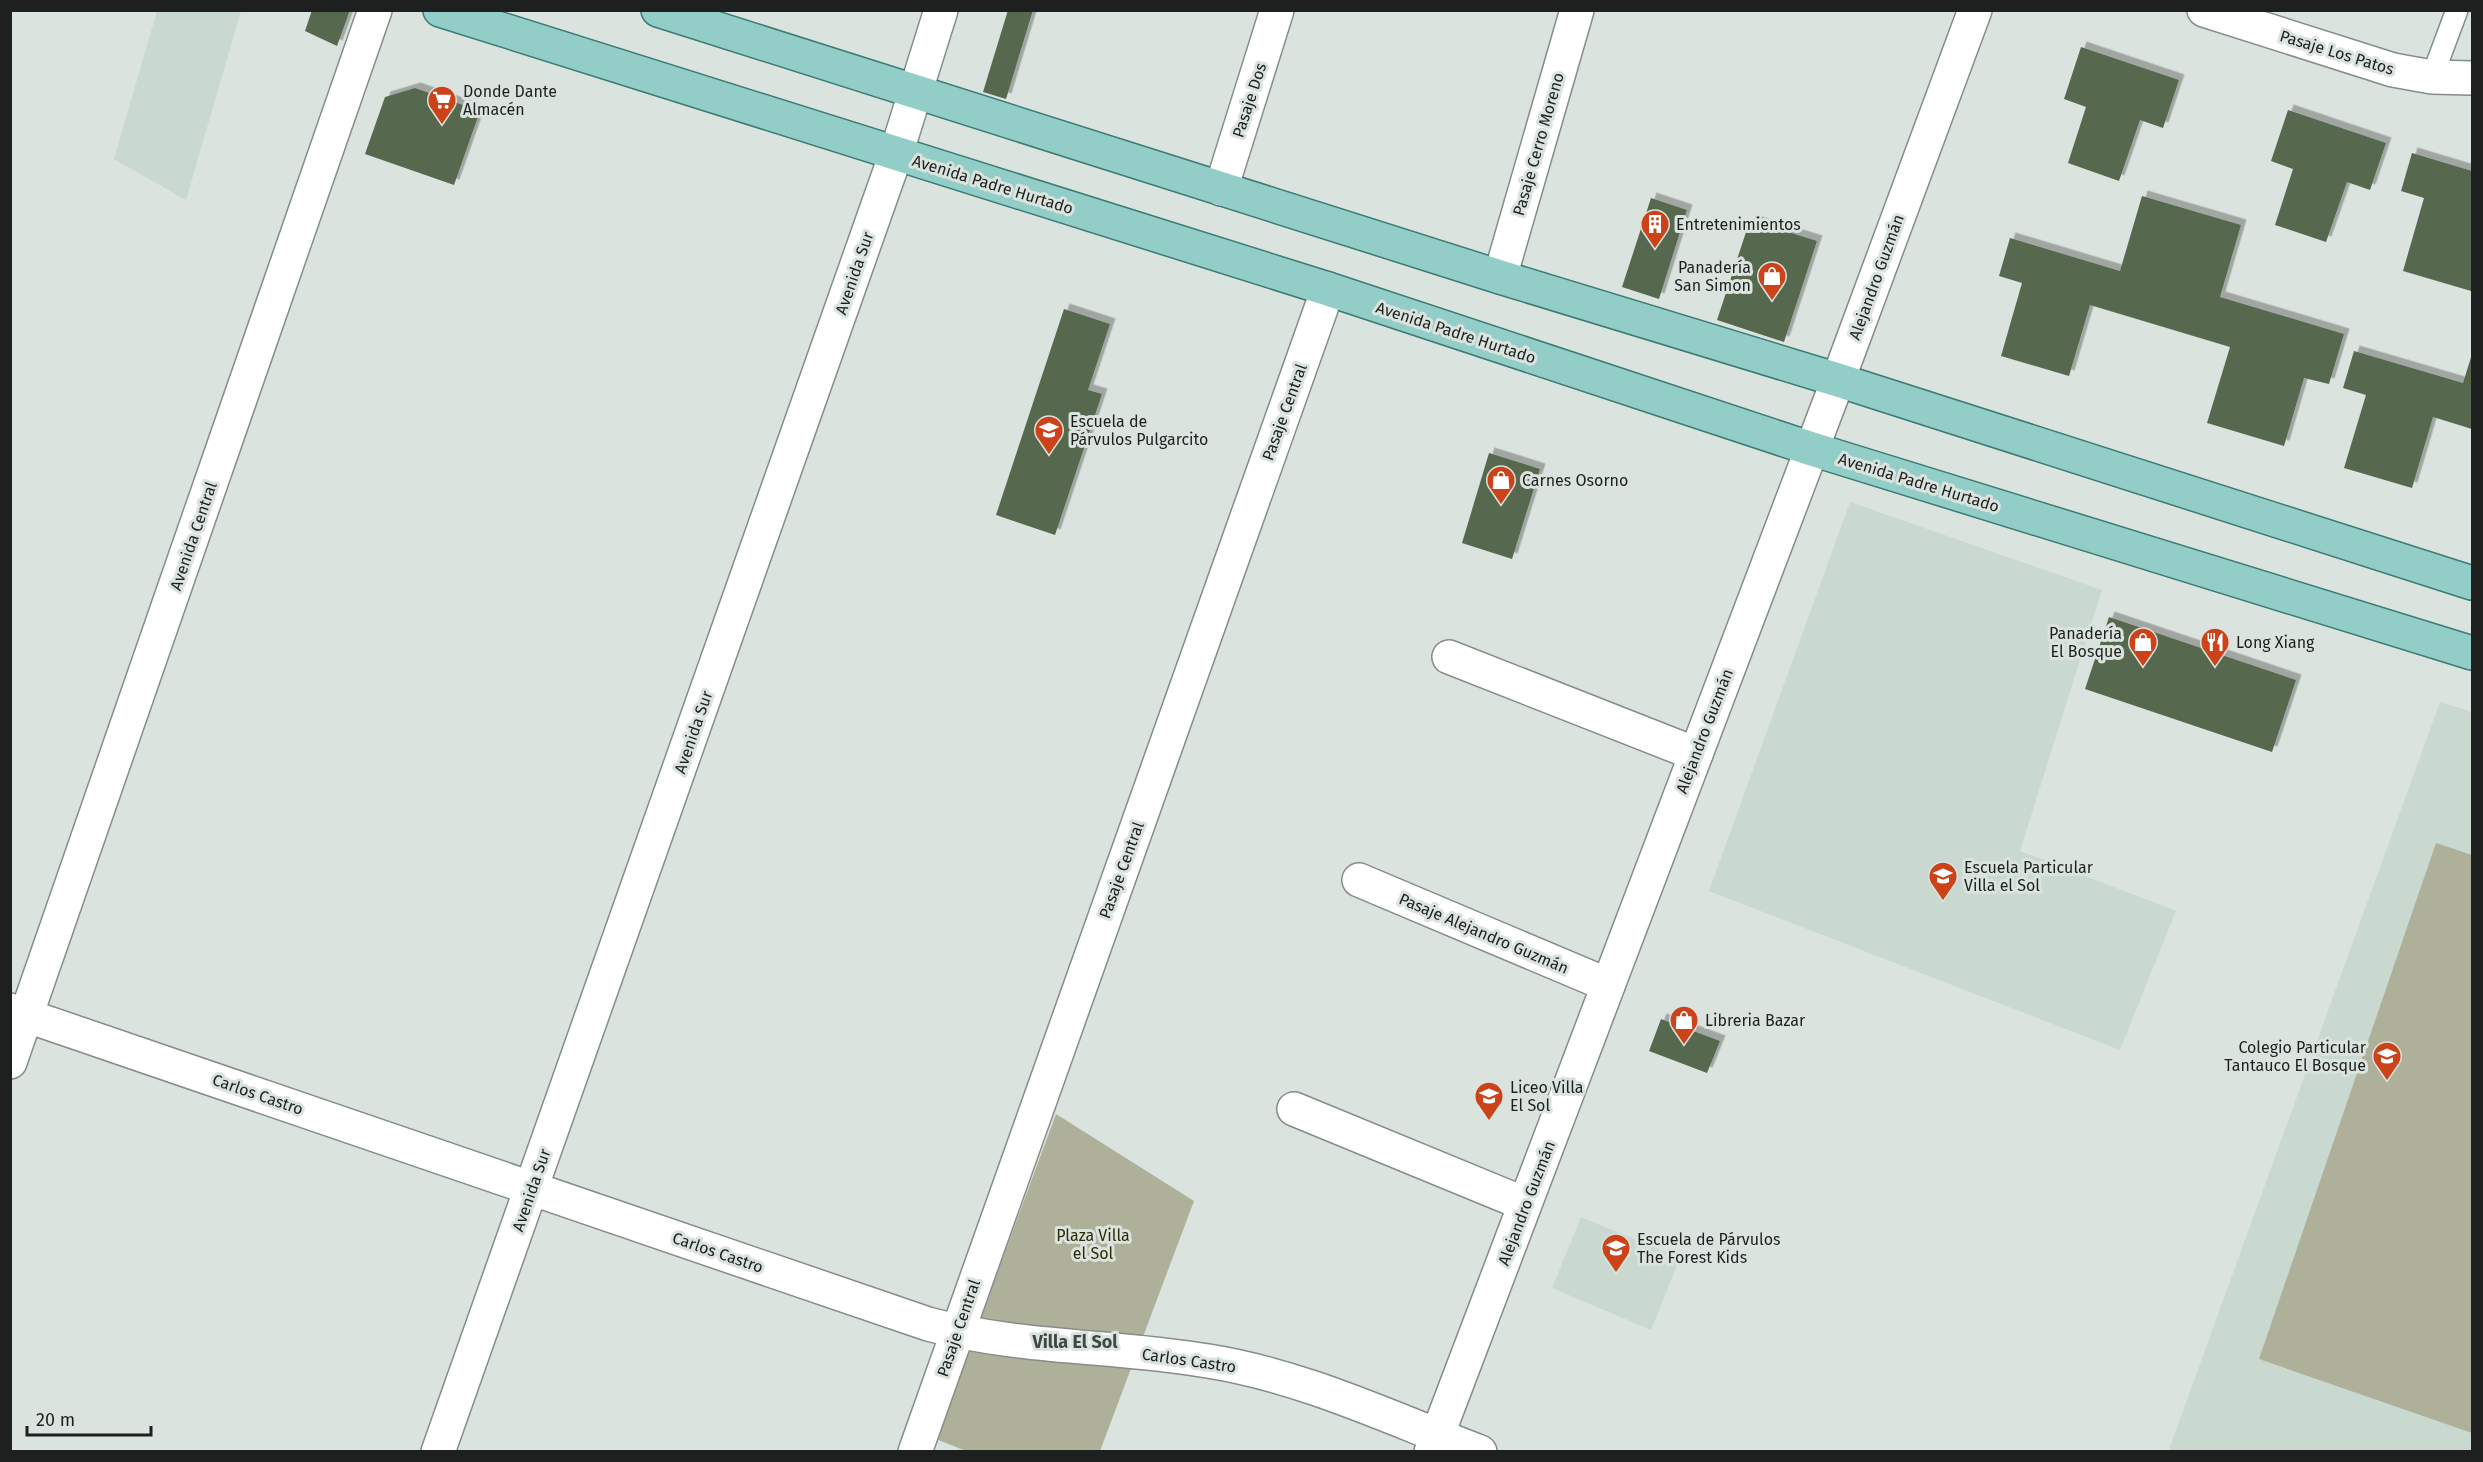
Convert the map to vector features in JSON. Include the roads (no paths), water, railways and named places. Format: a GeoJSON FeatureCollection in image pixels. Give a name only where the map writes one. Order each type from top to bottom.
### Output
{"type":"FeatureCollection","features":[{"type":"Feature","properties":{"kind":"main road","name":"Avenida Padre Hurtado"},"geometry":{"type":"LineString","coordinates":[[440,10],[1328,290],[1812,449],[2472,653]]}},
{"type":"Feature","properties":{"kind":"main road"},"geometry":{"type":"LineString","coordinates":[[658,10],[1500,277],[1838,380],[2472,583]]}},
{"type":"Feature","properties":{"kind":"street","name":"Avenida Central"},"geometry":{"type":"LineString","coordinates":[[10,1062],[19,1013],[375,10]]}},
{"type":"Feature","properties":{"kind":"street","name":"Avenida Sur"},"geometry":{"type":"LineString","coordinates":[[438,1452],[896,154],[941,10]]}},
{"type":"Feature","properties":{"kind":"street","name":"Pasaje Dos"},"geometry":{"type":"LineString","coordinates":[[1221,189],[1277,10]]}},
{"type":"Feature","properties":{"kind":"street","name":"Pasaje Cerro Moreno"},"geometry":{"type":"LineString","coordinates":[[1500,277],[1577,10]]}},
{"type":"Feature","properties":{"kind":"street","name":"Alejandro Guzmán"},"geometry":{"type":"LineString","coordinates":[[1434,1444],[1812,449],[1975,10]]}},
{"type":"Feature","properties":{"kind":"street","name":"Pasaje Los Patos"},"geometry":{"type":"LineString","coordinates":[[2204,10],[2393,70],[2432,77],[2472,78]]}},
{"type":"Feature","properties":{"kind":"street","name":"Pasaje Central"},"geometry":{"type":"LineString","coordinates":[[915,1452],[1328,290]]}},
{"type":"Feature","properties":{"kind":"street"},"geometry":{"type":"LineString","coordinates":[[1449,657],[1696,754]]}},
{"type":"Feature","properties":{"kind":"street","name":"Pasaje Alejandro Guzmán"},"geometry":{"type":"LineString","coordinates":[[1359,880],[1608,985]]}},
{"type":"Feature","properties":{"kind":"street","name":"Carlos Castro"},"geometry":{"type":"LineString","coordinates":[[19,1013],[900,1315],[957,1332],[1014,1341],[1206,1360],[1247,1368],[1330,1393],[1434,1444],[1480,1452]]}},
{"type":"Feature","properties":{"kind":"street"},"geometry":{"type":"LineString","coordinates":[[1294,1109],[1525,1204]]}},
{"type":"Feature","properties":{"kind":"lane"},"geometry":{"type":"LineString","coordinates":[[2432,77],[2457,10]]}},
{"type":"Feature","properties":{"kind":"place","name":"Donde Dante Almacén"},"geometry":{"type":"Point","coordinates":[442,126]}},
{"type":"Feature","properties":{"kind":"place","name":"Entretenimientos"},"geometry":{"type":"Point","coordinates":[1655,250]}},
{"type":"Feature","properties":{"kind":"place","name":"Panadería San Simon"},"geometry":{"type":"Point","coordinates":[1772,302]}},
{"type":"Feature","properties":{"kind":"place","name":"Escuela de Párvulos Pulgarcito"},"geometry":{"type":"Point","coordinates":[1049,456]}},
{"type":"Feature","properties":{"kind":"place","name":"Carnes Osorno"},"geometry":{"type":"Point","coordinates":[1501,506]}},
{"type":"Feature","properties":{"kind":"place","name":"Panadería El Bosque"},"geometry":{"type":"Point","coordinates":[2143,668]}},
{"type":"Feature","properties":{"kind":"place","name":"Long Xiang"},"geometry":{"type":"Point","coordinates":[2215,668]}},
{"type":"Feature","properties":{"kind":"place","name":"Escuela Particular Villa el Sol"},"geometry":{"type":"Point","coordinates":[1943,902]}},
{"type":"Feature","properties":{"kind":"place","name":"Libreria Bazar"},"geometry":{"type":"Point","coordinates":[1684,1046]}},
{"type":"Feature","properties":{"kind":"place","name":"Colegio Particular Tantauco El Bosque"},"geometry":{"type":"Point","coordinates":[2387,1082]}},
{"type":"Feature","properties":{"kind":"place","name":"Liceo Villa El Sol"},"geometry":{"type":"Point","coordinates":[1489,1122]}},
{"type":"Feature","properties":{"kind":"place","name":"Escuela de Párvulos The Forest Kids"},"geometry":{"type":"Point","coordinates":[1616,1274]}},
{"type":"Feature","properties":{"kind":"district","name":"Villa El Sol"},"geometry":{"type":"Point","coordinates":[1075,1342]}},
{"type":"Feature","properties":{"kind":"park label","name":"Plaza Villa el Sol"},"geometry":{"type":"Point","coordinates":[1093,1244]}}]}
